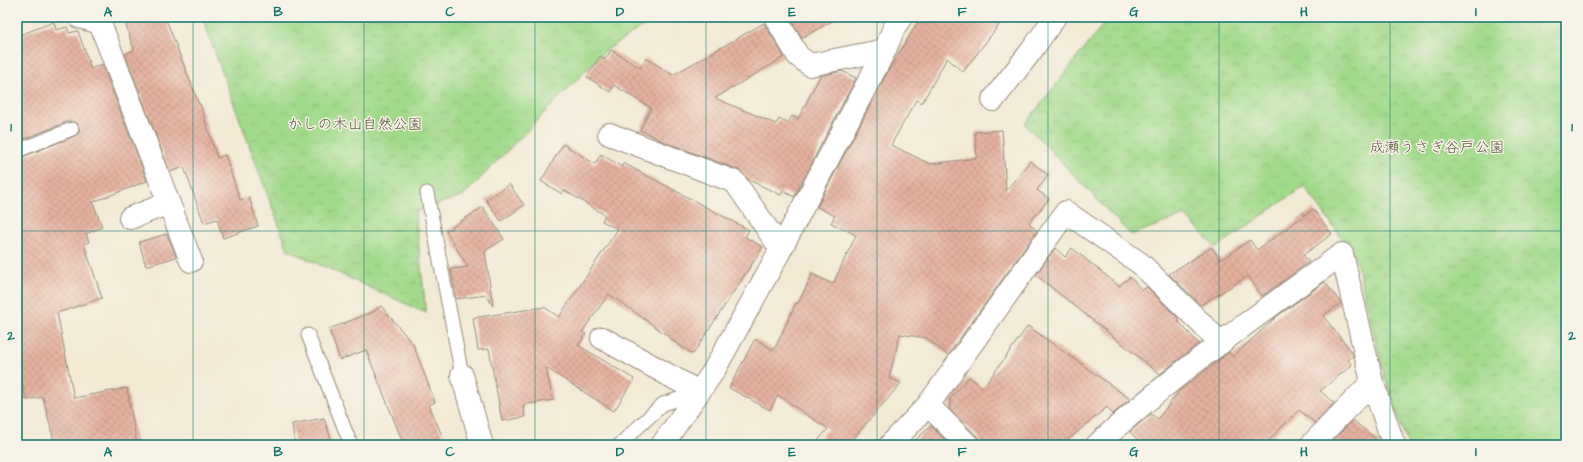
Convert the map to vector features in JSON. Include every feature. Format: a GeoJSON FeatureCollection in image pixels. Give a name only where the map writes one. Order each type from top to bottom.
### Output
{"type":"FeatureCollection","features":[{"type":"Feature","properties":{"kind":"street"},"geometry":{"type":"LineString","coordinates":[[79,17],[100,23],[191,261]]}},
{"type":"Feature","properties":{"kind":"street"},"geometry":{"type":"LineString","coordinates":[[775,17],[798,56],[810,65],[885,50]]}},
{"type":"Feature","properties":{"kind":"street"},"geometry":{"type":"LineString","coordinates":[[993,100],[1056,17]]}},
{"type":"Feature","properties":{"kind":"street"},"geometry":{"type":"LineString","coordinates":[[662,445],[713,372],[781,249],[885,50],[894,21]]}},
{"type":"Feature","properties":{"kind":"street"},"geometry":{"type":"LineString","coordinates":[[609,134],[735,182],[781,249]]}},
{"type":"Feature","properties":{"kind":"street"},"geometry":{"type":"LineString","coordinates":[[130,218],[169,203]]}},
{"type":"Feature","properties":{"kind":"street"},"geometry":{"type":"LineString","coordinates":[[890,445],[928,405],[1066,212],[1141,264],[1221,343]]}},
{"type":"Feature","properties":{"kind":"street"},"geometry":{"type":"LineString","coordinates":[[1097,445],[1133,412],[1221,343],[1342,254],[1372,382],[1394,445]]}},
{"type":"Feature","properties":{"kind":"street"},"geometry":{"type":"LineString","coordinates":[[602,338],[699,392]]}},
{"type":"Feature","properties":{"kind":"street"},"geometry":{"type":"LineString","coordinates":[[462,375],[482,445]]}},
{"type":"Feature","properties":{"kind":"street"},"geometry":{"type":"LineString","coordinates":[[1311,445],[1372,382]]}},
{"type":"Feature","properties":{"kind":"street"},"geometry":{"type":"LineString","coordinates":[[928,405],[968,445]]}},
{"type":"Feature","properties":{"kind":"lane"},"geometry":{"type":"LineString","coordinates":[[17,151],[72,129]]}},
{"type":"Feature","properties":{"kind":"lane"},"geometry":{"type":"LineString","coordinates":[[427,193],[462,375]]}},
{"type":"Feature","properties":{"kind":"lane"},"geometry":{"type":"LineString","coordinates":[[308,335],[351,445]]}},
{"type":"Feature","properties":{"kind":"lane"},"geometry":{"type":"LineString","coordinates":[[619,445],[663,404],[699,392]]}},
{"type":"Feature","properties":{"kind":"green space","name":"かしの木山自然公園"},"geometry":{"type":"Polygon","coordinates":[[[202,17],[657,17],[605,51],[464,195],[415,212],[426,313],[288,250],[202,17]]]}},
{"type":"Feature","properties":{"kind":"green space","name":"成瀬うさぎ谷戸公園"},"geometry":{"type":"Polygon","coordinates":[[[1109,17],[1566,17],[1566,445],[1408,445],[1385,378],[1355,256],[1304,186],[1216,248],[1185,215],[1131,235],[1025,124],[1109,17]]]}},
{"type":"Feature","properties":{"kind":"building"},"geometry":{"type":"Polygon","coordinates":[[[140,17],[165,17],[200,104],[217,158],[225,155],[240,200],[249,197],[258,226],[223,238],[217,219],[204,223],[184,167],[170,172],[125,54],[134,50],[125,22],[140,17]]]}},
{"type":"Feature","properties":{"kind":"building"},"geometry":{"type":"Polygon","coordinates":[[[790,17],[839,17],[802,38],[790,17]]]}},
{"type":"Feature","properties":{"kind":"building"},"geometry":{"type":"Polygon","coordinates":[[[921,17],[1005,17],[963,72],[947,58],[922,103],[916,100],[891,145],[930,164],[977,158],[975,132],[1002,130],[1006,191],[1030,161],[1048,175],[1037,190],[1049,199],[1029,223],[1037,231],[948,355],[926,338],[900,334],[889,378],[901,383],[848,445],[814,445],[828,429],[778,395],[770,410],[729,388],[755,339],[774,350],[796,303],[798,304],[812,274],[833,284],[856,235],[831,223],[835,216],[817,207],[888,71],[921,17]]]}},
{"type":"Feature","properties":{"kind":"building"},"geometry":{"type":"Polygon","coordinates":[[[54,22],[56,30],[67,27],[69,33],[78,31],[91,69],[102,64],[147,181],[93,202],[102,227],[86,234],[89,242],[84,244],[102,298],[57,313],[74,398],[127,388],[137,445],[55,445],[43,397],[26,400],[17,358],[17,159],[75,136],[80,130],[77,123],[69,121],[17,142],[17,36],[54,22]]]}},
{"type":"Feature","properties":{"kind":"building"},"geometry":{"type":"Polygon","coordinates":[[[764,23],[784,57],[715,98],[776,124],[779,119],[788,123],[792,116],[798,119],[820,76],[842,71],[856,78],[794,197],[783,191],[781,195],[749,180],[739,170],[667,143],[640,130],[651,108],[614,85],[610,92],[587,77],[600,56],[605,60],[611,50],[640,68],[646,58],[673,75],[764,23]]]}},
{"type":"Feature","properties":{"kind":"building"},"geometry":{"type":"Polygon","coordinates":[[[563,144],[595,164],[601,154],[622,167],[623,163],[749,230],[745,237],[763,247],[693,354],[609,294],[582,332],[586,334],[578,345],[634,379],[614,411],[546,368],[553,400],[523,405],[525,417],[502,421],[489,349],[478,350],[473,318],[544,307],[559,317],[618,229],[602,221],[605,215],[564,190],[562,194],[541,181],[563,144]]]}},
{"type":"Feature","properties":{"kind":"building"},"geometry":{"type":"Polygon","coordinates":[[[509,184],[524,205],[501,221],[486,200],[509,184]]]}},
{"type":"Feature","properties":{"kind":"building"},"geometry":{"type":"Polygon","coordinates":[[[483,207],[504,239],[485,251],[493,306],[486,295],[456,299],[451,269],[468,267],[446,231],[483,207]]]}},
{"type":"Feature","properties":{"kind":"building"},"geometry":{"type":"Polygon","coordinates":[[[1313,209],[1332,234],[1303,255],[1309,262],[1262,296],[1248,276],[1201,305],[1169,274],[1212,247],[1220,260],[1250,240],[1257,250],[1313,209]]]}},
{"type":"Feature","properties":{"kind":"building"},"geometry":{"type":"Polygon","coordinates":[[[167,234],[176,257],[146,266],[139,242],[167,234]]]}},
{"type":"Feature","properties":{"kind":"building"},"geometry":{"type":"Polygon","coordinates":[[[1055,248],[1065,257],[1072,248],[1119,286],[1130,277],[1142,290],[1147,287],[1179,319],[1177,320],[1199,344],[1160,374],[1036,275],[1055,248]]]}},
{"type":"Feature","properties":{"kind":"building"},"geometry":{"type":"Polygon","coordinates":[[[1325,282],[1341,303],[1323,316],[1352,352],[1353,356],[1348,360],[1352,365],[1320,391],[1334,403],[1315,423],[1299,410],[1264,445],[1138,445],[1140,442],[1130,432],[1134,428],[1151,414],[1158,419],[1179,391],[1229,352],[1233,357],[1276,317],[1325,282]]]}},
{"type":"Feature","properties":{"kind":"building"},"geometry":{"type":"Polygon","coordinates":[[[381,306],[413,344],[435,402],[429,405],[446,445],[404,445],[366,350],[340,360],[329,329],[373,312],[381,306]]]}},
{"type":"Feature","properties":{"kind":"building"},"geometry":{"type":"Polygon","coordinates":[[[1028,326],[1130,399],[1113,414],[1107,407],[1062,445],[980,445],[977,436],[950,410],[950,399],[969,377],[983,388],[1028,326]]]}},
{"type":"Feature","properties":{"kind":"building"},"geometry":{"type":"Polygon","coordinates":[[[324,418],[333,445],[295,445],[292,424],[324,418]]]}},
{"type":"Feature","properties":{"kind":"building"},"geometry":{"type":"Polygon","coordinates":[[[1353,420],[1381,445],[1340,445],[1334,439],[1353,420]]]}},
{"type":"Feature","properties":{"kind":"building"},"geometry":{"type":"Polygon","coordinates":[[[931,426],[950,445],[910,445],[931,426]]]}}]}
